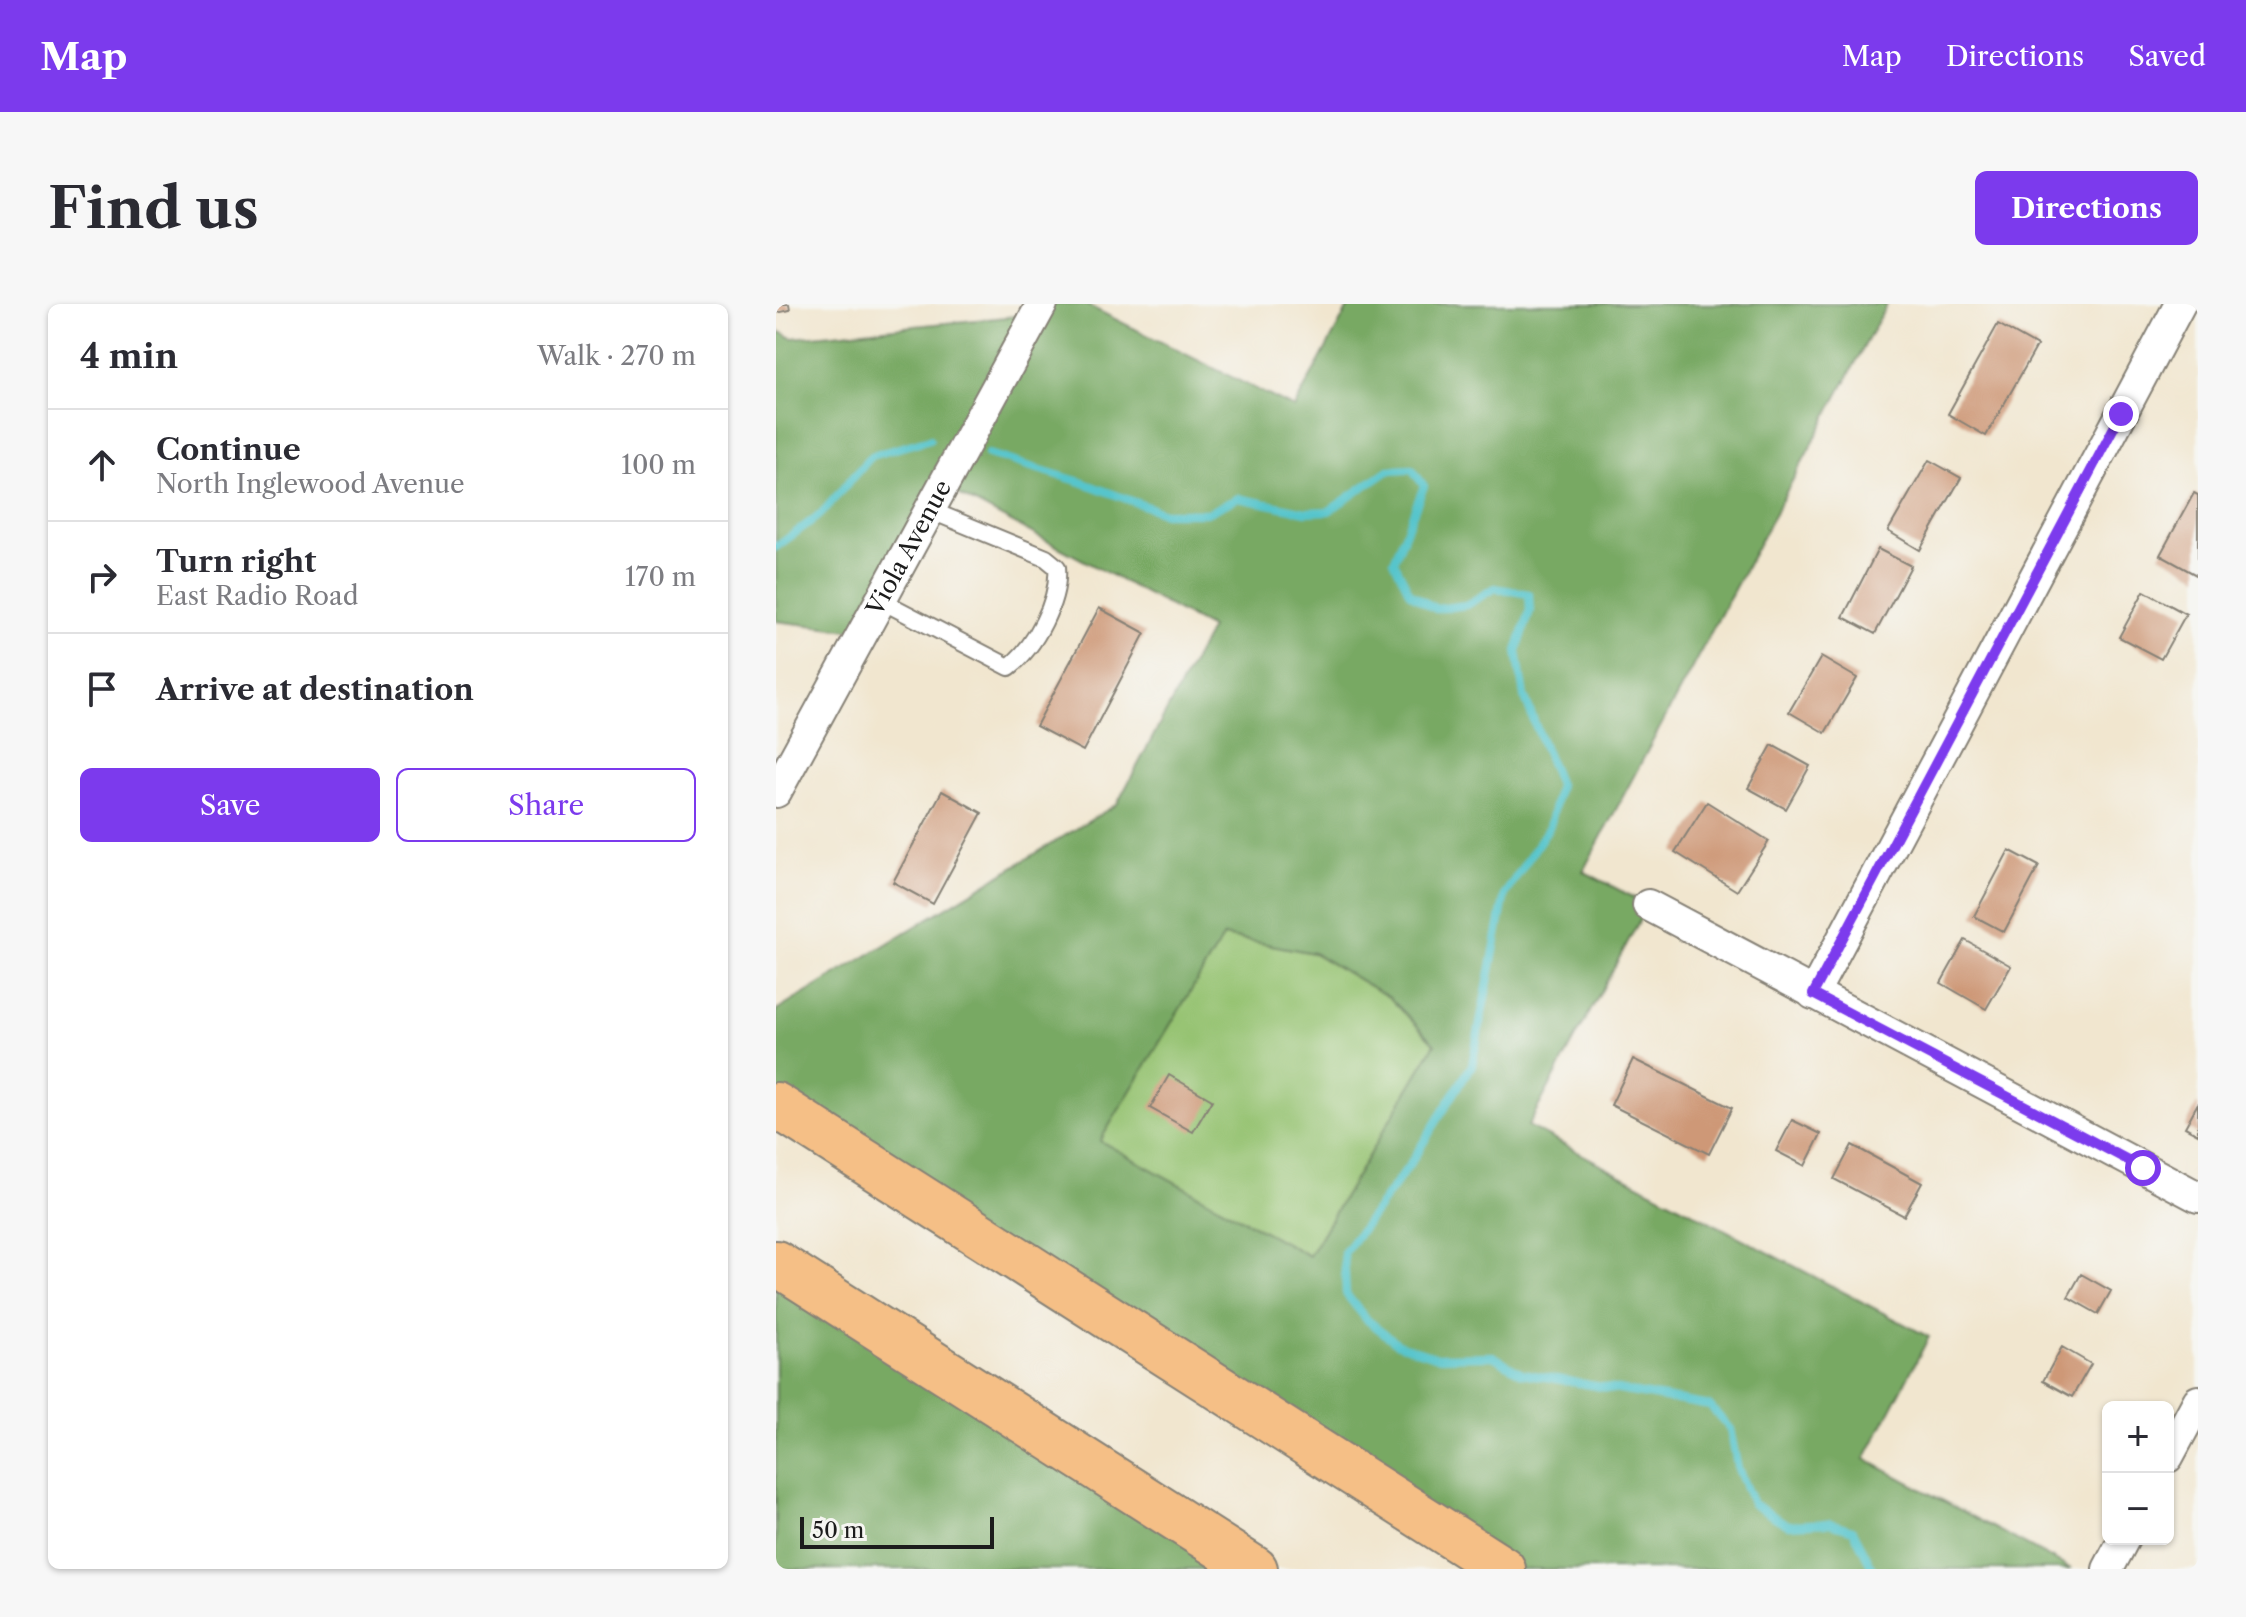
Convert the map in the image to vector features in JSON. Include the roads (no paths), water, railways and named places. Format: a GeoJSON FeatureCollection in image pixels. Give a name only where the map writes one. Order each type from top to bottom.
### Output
{"type":"FeatureCollection","features":[{"type":"Feature","properties":{"kind":"highway"},"geometry":{"type":"LineString","coordinates":[[776,1105],[1503,1569]]}},
{"type":"Feature","properties":{"kind":"highway"},"geometry":{"type":"LineString","coordinates":[[776,1263],[1255,1569]]}},
{"type":"Feature","properties":{"kind":"street","name":"Viola Avenue"},"geometry":{"type":"LineString","coordinates":[[776,792],[932,511],[1042,304]]}},
{"type":"Feature","properties":{"kind":"street"},"geometry":{"type":"LineString","coordinates":[[1813,994],[2180,304]]}},
{"type":"Feature","properties":{"kind":"street"},"geometry":{"type":"LineString","coordinates":[[1648,905],[2198,1197]]}},
{"type":"Feature","properties":{"kind":"street"},"geometry":{"type":"LineString","coordinates":[[2174,1446],[2198,1401]]}},
{"type":"Feature","properties":{"kind":"street"},"geometry":{"type":"LineString","coordinates":[[2108,1569],[2121,1545]]}},
{"type":"Feature","properties":{"kind":"lane"},"geometry":{"type":"LineString","coordinates":[[882,601],[1009,667],[1022,658],[1040,627],[1058,583],[1057,567],[1046,558],[932,511]]}},
{"type":"Feature","properties":{"kind":"waterway"},"geometry":{"type":"LineString","coordinates":[[776,547],[821,514],[871,456],[930,439]]}},
{"type":"Feature","properties":{"kind":"waterway"},"geometry":{"type":"LineString","coordinates":[[988,454],[1081,482],[1164,513],[1207,513],[1238,498],[1306,512],[1329,511],[1388,470],[1412,469],[1424,486],[1394,561],[1410,593],[1436,609],[1466,605],[1495,588],[1529,594],[1530,611],[1517,651],[1524,696],[1559,785],[1549,827],[1505,894],[1472,1065],[1408,1167],[1344,1253],[1346,1294],[1366,1319],[1398,1344],[1437,1357],[1493,1356],[1522,1373],[1710,1406],[1730,1429],[1738,1469],[1753,1504],[1788,1525],[1830,1523],[1853,1530],[1873,1569]]}}]}
